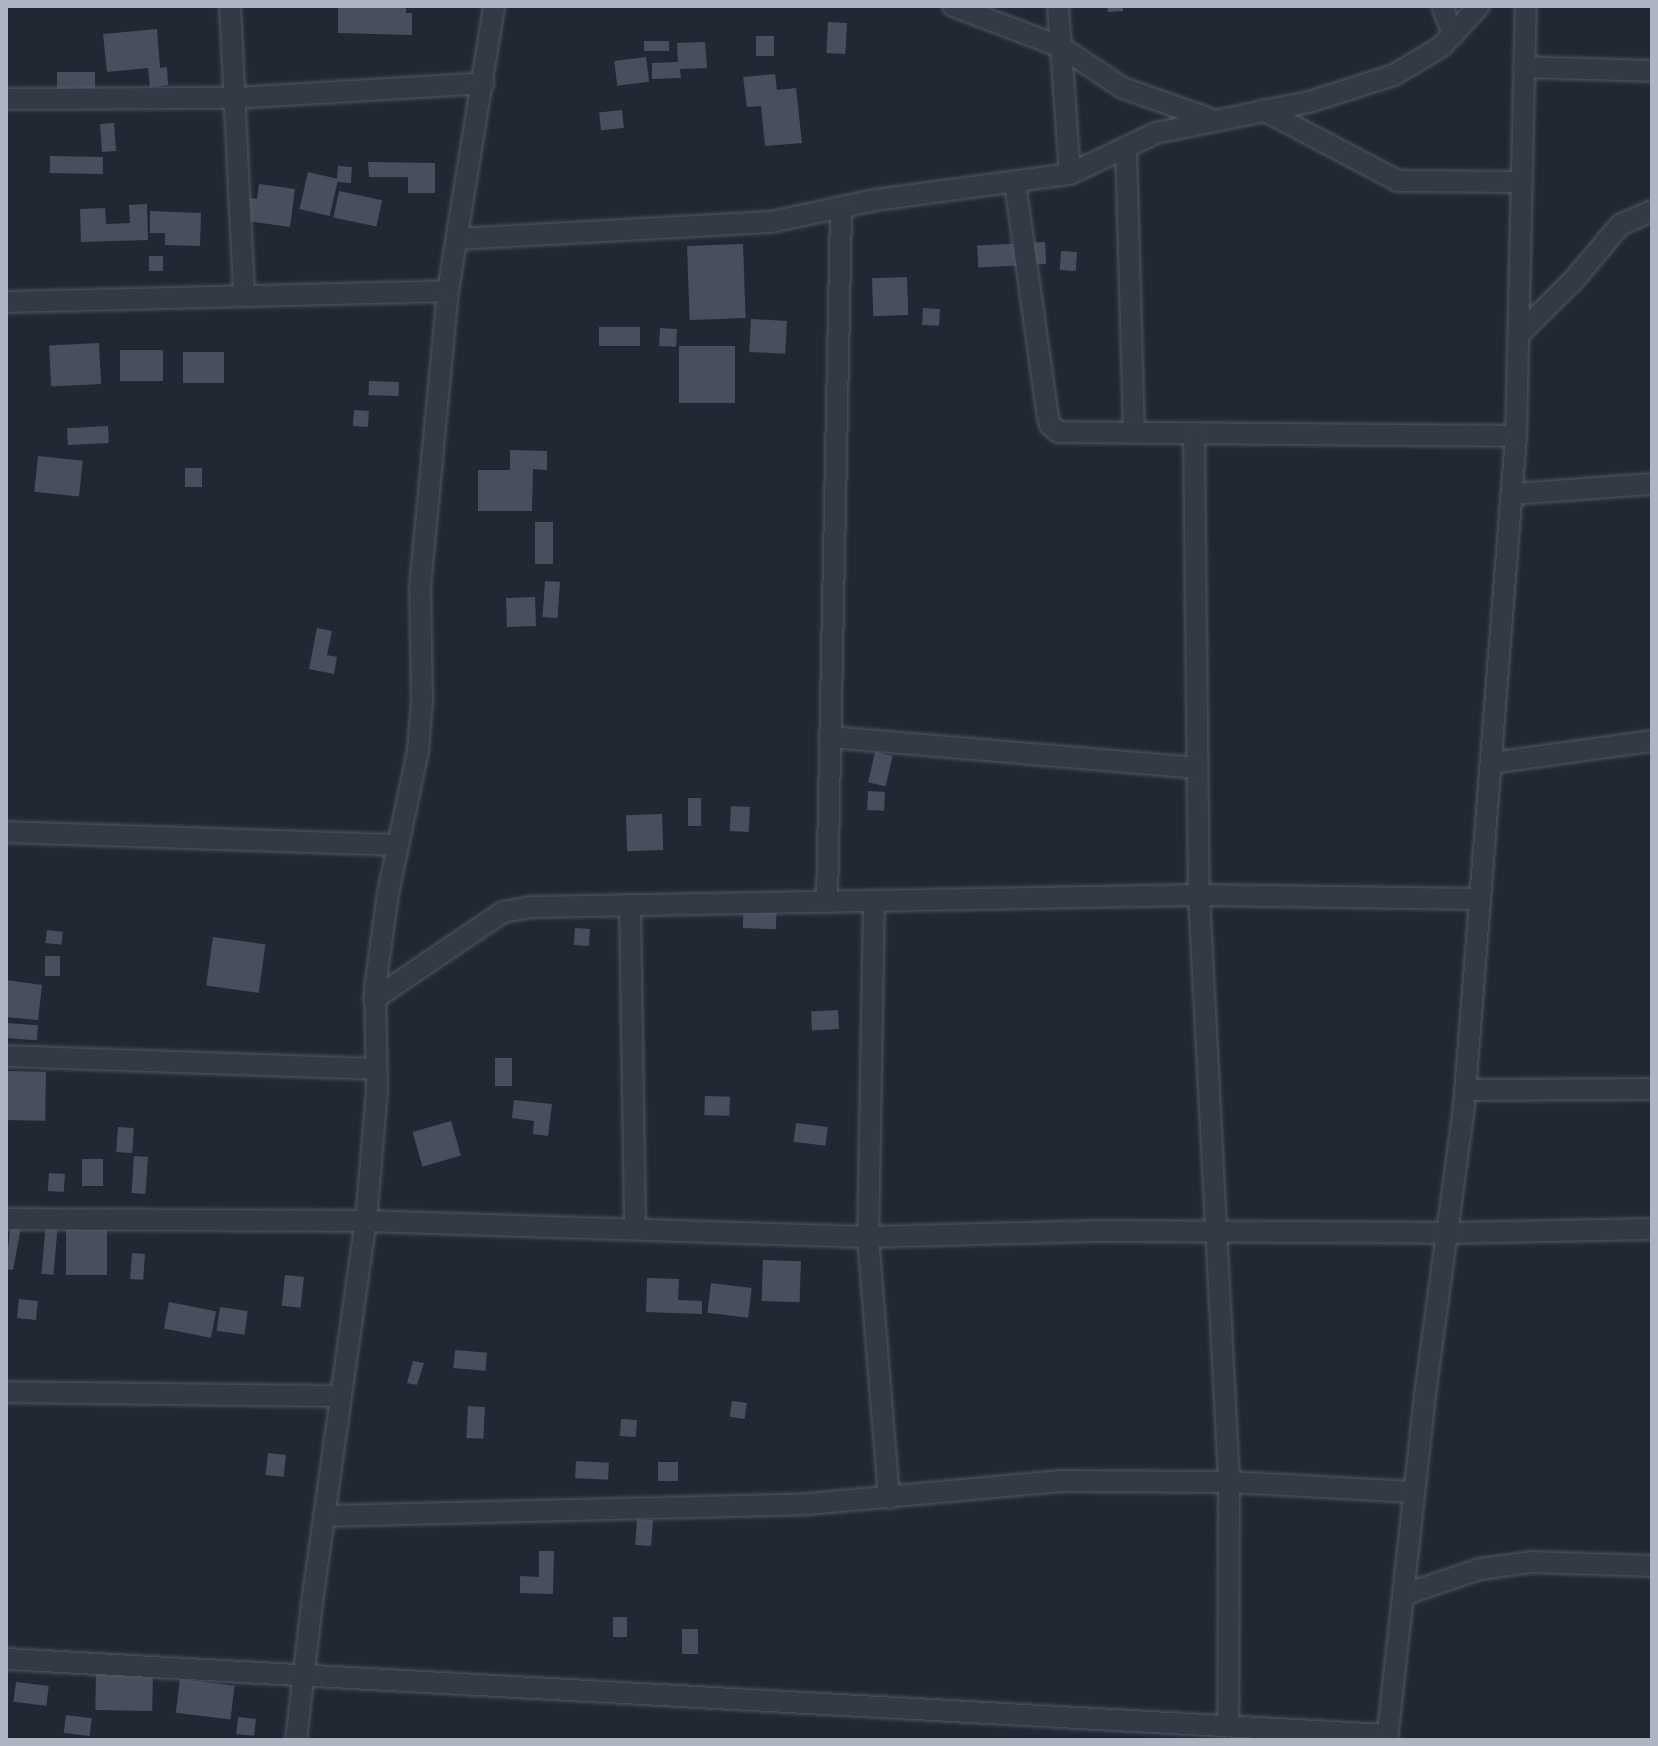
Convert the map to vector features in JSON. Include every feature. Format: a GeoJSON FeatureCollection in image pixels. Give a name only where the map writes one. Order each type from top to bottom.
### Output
{"type":"FeatureCollection","features":[{"type":"Feature","properties":{"kind":"street"},"geometry":{"type":"LineString","coordinates":[[230,6],[244,296]]}},
{"type":"Feature","properties":{"kind":"street"},"geometry":{"type":"LineString","coordinates":[[296,1740],[366,1221],[376,1069],[374,999],[388,893],[420,731],[420,587],[448,291],[494,6]]}},
{"type":"Feature","properties":{"kind":"street"},"geometry":{"type":"LineString","coordinates":[[953,6],[1061,47],[1123,88],[1212,119]]}},
{"type":"Feature","properties":{"kind":"street"},"geometry":{"type":"LineString","coordinates":[[1058,6],[1070,174]]}},
{"type":"Feature","properties":{"kind":"street"},"geometry":{"type":"LineString","coordinates":[[1442,6],[1453,35]]}},
{"type":"Feature","properties":{"kind":"street"},"geometry":{"type":"LineString","coordinates":[[457,239],[771,222],[875,200],[1070,174],[1156,133],[1212,119],[1309,102],[1394,75],[1442,46],[1479,6]]}},
{"type":"Feature","properties":{"kind":"street"},"geometry":{"type":"LineString","coordinates":[[6,1659],[304,1674],[1093,1730],[1228,1727],[1387,1738],[1414,1492],[1465,1090],[1516,436],[1526,6]]}},
{"type":"Feature","properties":{"kind":"street"},"geometry":{"type":"LineString","coordinates":[[1524,67],[1652,71]]}},
{"type":"Feature","properties":{"kind":"street"},"geometry":{"type":"LineString","coordinates":[[6,99],[235,98],[484,83]]}},
{"type":"Feature","properties":{"kind":"street"},"geometry":{"type":"LineString","coordinates":[[1263,110],[1398,181],[1522,182]]}},
{"type":"Feature","properties":{"kind":"street"},"geometry":{"type":"LineString","coordinates":[[1126,147],[1134,433]]}},
{"type":"Feature","properties":{"kind":"street"},"geometry":{"type":"LineString","coordinates":[[1015,183],[1050,425],[1058,432],[1516,436]]}},
{"type":"Feature","properties":{"kind":"street"},"geometry":{"type":"LineString","coordinates":[[827,902],[841,208]]}},
{"type":"Feature","properties":{"kind":"street"},"geometry":{"type":"LineString","coordinates":[[1519,334],[1573,281],[1620,225],[1652,211]]}},
{"type":"Feature","properties":{"kind":"street"},"geometry":{"type":"LineString","coordinates":[[6,302],[448,291]]}},
{"type":"Feature","properties":{"kind":"street"},"geometry":{"type":"LineString","coordinates":[[1194,433],[1199,895],[1229,1482],[1228,1727]]}},
{"type":"Feature","properties":{"kind":"street"},"geometry":{"type":"LineString","coordinates":[[1512,494],[1652,484]]}},
{"type":"Feature","properties":{"kind":"street"},"geometry":{"type":"LineString","coordinates":[[830,737],[1198,768]]}},
{"type":"Feature","properties":{"kind":"street"},"geometry":{"type":"LineString","coordinates":[[1491,763],[1652,741]]}},
{"type":"Feature","properties":{"kind":"street"},"geometry":{"type":"LineString","coordinates":[[6,832],[398,845]]}},
{"type":"Feature","properties":{"kind":"street"},"geometry":{"type":"LineString","coordinates":[[374,999],[503,912],[531,907],[1199,895],[1480,899]]}},
{"type":"Feature","properties":{"kind":"street"},"geometry":{"type":"LineString","coordinates":[[874,901],[868,1237],[889,1498]]}},
{"type":"Feature","properties":{"kind":"street"},"geometry":{"type":"LineString","coordinates":[[630,905],[635,1228]]}},
{"type":"Feature","properties":{"kind":"street"},"geometry":{"type":"LineString","coordinates":[[6,1056],[376,1069]]}},
{"type":"Feature","properties":{"kind":"street"},"geometry":{"type":"LineString","coordinates":[[1465,1090],[1652,1089]]}},
{"type":"Feature","properties":{"kind":"street"},"geometry":{"type":"LineString","coordinates":[[6,1219],[366,1221],[868,1237],[1218,1231],[1447,1233],[1652,1229]]}},
{"type":"Feature","properties":{"kind":"street"},"geometry":{"type":"LineString","coordinates":[[6,1392],[341,1396]]}},
{"type":"Feature","properties":{"kind":"street"},"geometry":{"type":"LineString","coordinates":[[324,1516],[808,1504],[1061,1481],[1229,1482],[1414,1492]]}},
{"type":"Feature","properties":{"kind":"street"},"geometry":{"type":"LineString","coordinates":[[1403,1595],[1480,1569],[1531,1562],[1652,1566]]}},
{"type":"Feature","properties":{"kind":"building"},"geometry":{"type":"Polygon","coordinates":[[[338,6],[406,6],[406,13],[412,13],[412,35],[338,33],[338,6]]]}},
{"type":"Feature","properties":{"kind":"building"},"geometry":{"type":"Polygon","coordinates":[[[1107,6],[1123,6],[1123,11],[1108,12],[1107,6]]]}},
{"type":"Feature","properties":{"kind":"building"},"geometry":{"type":"Polygon","coordinates":[[[828,22],[847,23],[845,54],[826,53],[828,22]]]}},
{"type":"Feature","properties":{"kind":"building"},"geometry":{"type":"Polygon","coordinates":[[[157,29],[160,68],[167,67],[168,85],[150,87],[148,68],[107,72],[103,34],[157,29]]]}},
{"type":"Feature","properties":{"kind":"building"},"geometry":{"type":"Polygon","coordinates":[[[756,36],[774,36],[774,56],[756,56],[756,36]]]}},
{"type":"Feature","properties":{"kind":"building"},"geometry":{"type":"Polygon","coordinates":[[[644,41],[669,41],[669,51],[644,51],[644,41]]]}},
{"type":"Feature","properties":{"kind":"building"},"geometry":{"type":"Polygon","coordinates":[[[705,42],[707,68],[680,69],[681,78],[652,79],[652,63],[678,62],[677,43],[705,42]]]}},
{"type":"Feature","properties":{"kind":"building"},"geometry":{"type":"Polygon","coordinates":[[[646,57],[649,82],[617,86],[614,61],[646,57]]]}},
{"type":"Feature","properties":{"kind":"building"},"geometry":{"type":"Polygon","coordinates":[[[57,72],[95,72],[95,89],[57,89],[57,72]]]}},
{"type":"Feature","properties":{"kind":"building"},"geometry":{"type":"Polygon","coordinates":[[[775,74],[777,90],[796,88],[802,143],[765,146],[761,106],[747,107],[743,77],[775,74]]]}},
{"type":"Feature","properties":{"kind":"building"},"geometry":{"type":"Polygon","coordinates":[[[622,110],[624,128],[601,130],[599,112],[622,110]]]}},
{"type":"Feature","properties":{"kind":"building"},"geometry":{"type":"Polygon","coordinates":[[[114,123],[116,151],[102,152],[100,124],[114,123]]]}},
{"type":"Feature","properties":{"kind":"building"},"geometry":{"type":"Polygon","coordinates":[[[50,156],[103,157],[103,174],[50,173],[50,156]]]}},
{"type":"Feature","properties":{"kind":"building"},"geometry":{"type":"Polygon","coordinates":[[[368,162],[435,163],[435,193],[408,193],[408,177],[369,177],[368,162]]]}},
{"type":"Feature","properties":{"kind":"building"},"geometry":{"type":"Polygon","coordinates":[[[338,166],[352,167],[351,183],[337,182],[338,166]]]}},
{"type":"Feature","properties":{"kind":"building"},"geometry":{"type":"Polygon","coordinates":[[[308,172],[338,179],[330,216],[299,209],[308,172]]]}},
{"type":"Feature","properties":{"kind":"building"},"geometry":{"type":"Polygon","coordinates":[[[259,184],[295,189],[290,227],[239,220],[242,197],[257,199],[259,184]]]}},
{"type":"Feature","properties":{"kind":"building"},"geometry":{"type":"Polygon","coordinates":[[[339,191],[382,200],[376,227],[333,217],[339,191]]]}},
{"type":"Feature","properties":{"kind":"building"},"geometry":{"type":"Polygon","coordinates":[[[147,204],[148,240],[81,242],[80,209],[105,208],[106,224],[130,223],[129,205],[147,204]]]}},
{"type":"Feature","properties":{"kind":"building"},"geometry":{"type":"Polygon","coordinates":[[[150,211],[201,213],[200,246],[165,245],[165,233],[150,233],[150,211]]]}},
{"type":"Feature","properties":{"kind":"building"},"geometry":{"type":"Polygon","coordinates":[[[1045,242],[1046,264],[978,268],[977,246],[1045,242]]]}},
{"type":"Feature","properties":{"kind":"building"},"geometry":{"type":"Polygon","coordinates":[[[743,244],[746,318],[690,320],[687,246],[743,244]]]}},
{"type":"Feature","properties":{"kind":"building"},"geometry":{"type":"Polygon","coordinates":[[[1061,251],[1077,252],[1076,271],[1060,270],[1061,251]]]}},
{"type":"Feature","properties":{"kind":"building"},"geometry":{"type":"Polygon","coordinates":[[[149,256],[163,256],[163,271],[149,271],[149,256]]]}},
{"type":"Feature","properties":{"kind":"building"},"geometry":{"type":"Polygon","coordinates":[[[907,277],[908,315],[873,316],[872,278],[907,277]]]}},
{"type":"Feature","properties":{"kind":"building"},"geometry":{"type":"Polygon","coordinates":[[[923,308],[940,309],[939,326],[922,325],[923,308]]]}},
{"type":"Feature","properties":{"kind":"building"},"geometry":{"type":"Polygon","coordinates":[[[751,319],[787,321],[785,354],[749,352],[751,319]]]}},
{"type":"Feature","properties":{"kind":"building"},"geometry":{"type":"Polygon","coordinates":[[[599,327],[640,327],[640,346],[599,346],[599,327]]]}},
{"type":"Feature","properties":{"kind":"building"},"geometry":{"type":"Polygon","coordinates":[[[660,328],[677,329],[676,347],[659,346],[660,328]]]}},
{"type":"Feature","properties":{"kind":"building"},"geometry":{"type":"Polygon","coordinates":[[[99,343],[101,384],[51,387],[49,346],[99,343]]]}},
{"type":"Feature","properties":{"kind":"building"},"geometry":{"type":"Polygon","coordinates":[[[679,346],[735,346],[735,403],[679,403],[679,346]]]}},
{"type":"Feature","properties":{"kind":"building"},"geometry":{"type":"Polygon","coordinates":[[[120,350],[163,350],[163,381],[120,381],[120,350]]]}},
{"type":"Feature","properties":{"kind":"building"},"geometry":{"type":"Polygon","coordinates":[[[183,352],[224,352],[224,383],[183,383],[183,352]]]}},
{"type":"Feature","properties":{"kind":"building"},"geometry":{"type":"Polygon","coordinates":[[[369,381],[399,382],[398,396],[369,395],[369,381]]]}},
{"type":"Feature","properties":{"kind":"building"},"geometry":{"type":"Polygon","coordinates":[[[354,410],[369,411],[368,427],[353,426],[354,410]]]}},
{"type":"Feature","properties":{"kind":"building"},"geometry":{"type":"Polygon","coordinates":[[[108,426],[109,443],[68,445],[67,428],[108,426]]]}},
{"type":"Feature","properties":{"kind":"building"},"geometry":{"type":"Polygon","coordinates":[[[510,450],[547,451],[547,470],[533,469],[532,511],[478,511],[478,470],[510,470],[510,450]]]}},
{"type":"Feature","properties":{"kind":"building"},"geometry":{"type":"Polygon","coordinates":[[[38,456],[83,461],[79,497],[34,492],[38,456]]]}},
{"type":"Feature","properties":{"kind":"building"},"geometry":{"type":"Polygon","coordinates":[[[185,468],[202,468],[202,487],[185,487],[185,468]]]}},
{"type":"Feature","properties":{"kind":"building"},"geometry":{"type":"Polygon","coordinates":[[[535,522],[553,522],[553,564],[535,564],[535,522]]]}},
{"type":"Feature","properties":{"kind":"building"},"geometry":{"type":"Polygon","coordinates":[[[545,581],[560,582],[557,618],[542,617],[545,581]]]}},
{"type":"Feature","properties":{"kind":"building"},"geometry":{"type":"Polygon","coordinates":[[[535,597],[536,626],[507,627],[506,598],[535,597]]]}},
{"type":"Feature","properties":{"kind":"building"},"geometry":{"type":"Polygon","coordinates":[[[317,628],[332,631],[327,655],[337,657],[334,674],[309,669],[317,628]]]}},
{"type":"Feature","properties":{"kind":"building"},"geometry":{"type":"Polygon","coordinates":[[[875,752],[893,756],[886,786],[868,782],[875,752]]]}},
{"type":"Feature","properties":{"kind":"building"},"geometry":{"type":"Polygon","coordinates":[[[868,791],[885,792],[884,811],[867,810],[868,791]]]}},
{"type":"Feature","properties":{"kind":"building"},"geometry":{"type":"Polygon","coordinates":[[[688,798],[701,798],[701,826],[688,826],[688,798]]]}},
{"type":"Feature","properties":{"kind":"building"},"geometry":{"type":"Polygon","coordinates":[[[731,806],[750,807],[749,832],[730,831],[731,806]]]}},
{"type":"Feature","properties":{"kind":"building"},"geometry":{"type":"Polygon","coordinates":[[[662,814],[663,850],[627,851],[626,815],[662,814]]]}},
{"type":"Feature","properties":{"kind":"building"},"geometry":{"type":"Polygon","coordinates":[[[744,897],[777,898],[776,929],[743,928],[744,897]]]}},
{"type":"Feature","properties":{"kind":"building"},"geometry":{"type":"Polygon","coordinates":[[[575,928],[590,929],[589,946],[574,945],[575,928]]]}},
{"type":"Feature","properties":{"kind":"building"},"geometry":{"type":"Polygon","coordinates":[[[47,930],[63,932],[61,945],[45,943],[47,930]]]}},
{"type":"Feature","properties":{"kind":"building"},"geometry":{"type":"Polygon","coordinates":[[[213,937],[265,944],[259,993],[206,986],[213,937]]]}},
{"type":"Feature","properties":{"kind":"building"},"geometry":{"type":"Polygon","coordinates":[[[45,956],[60,956],[60,976],[45,976],[45,956]]]}},
{"type":"Feature","properties":{"kind":"building"},"geometry":{"type":"Polygon","coordinates":[[[6,980],[42,985],[38,1020],[6,1017],[6,980]]]}},
{"type":"Feature","properties":{"kind":"building"},"geometry":{"type":"Polygon","coordinates":[[[838,1010],[839,1029],[812,1030],[811,1011],[838,1010]]]}},
{"type":"Feature","properties":{"kind":"building"},"geometry":{"type":"Polygon","coordinates":[[[6,1023],[38,1025],[37,1040],[6,1038],[6,1023]]]}},
{"type":"Feature","properties":{"kind":"building"},"geometry":{"type":"Polygon","coordinates":[[[495,1058],[512,1058],[512,1086],[495,1086],[495,1058]]]}},
{"type":"Feature","properties":{"kind":"building"},"geometry":{"type":"Polygon","coordinates":[[[6,1071],[46,1072],[45,1121],[6,1120],[6,1071]]]}},
{"type":"Feature","properties":{"kind":"building"},"geometry":{"type":"Polygon","coordinates":[[[705,1096],[730,1097],[729,1116],[704,1115],[705,1096]]]}},
{"type":"Feature","properties":{"kind":"building"},"geometry":{"type":"Polygon","coordinates":[[[514,1100],[552,1104],[548,1136],[533,1134],[534,1121],[512,1118],[514,1100]]]}},
{"type":"Feature","properties":{"kind":"building"},"geometry":{"type":"Polygon","coordinates":[[[451,1121],[461,1156],[422,1167],[413,1132],[451,1121]]]}},
{"type":"Feature","properties":{"kind":"building"},"geometry":{"type":"Polygon","coordinates":[[[796,1123],[828,1127],[825,1146],[794,1142],[796,1123]]]}},
{"type":"Feature","properties":{"kind":"building"},"geometry":{"type":"Polygon","coordinates":[[[118,1127],[134,1128],[132,1153],[116,1152],[118,1127]]]}},
{"type":"Feature","properties":{"kind":"building"},"geometry":{"type":"Polygon","coordinates":[[[134,1156],[148,1157],[145,1194],[131,1193],[134,1156]]]}},
{"type":"Feature","properties":{"kind":"building"},"geometry":{"type":"Polygon","coordinates":[[[82,1159],[103,1159],[103,1186],[82,1186],[82,1159]]]}},
{"type":"Feature","properties":{"kind":"building"},"geometry":{"type":"Polygon","coordinates":[[[49,1173],[65,1174],[64,1192],[48,1191],[49,1173]]]}},
{"type":"Feature","properties":{"kind":"building"},"geometry":{"type":"Polygon","coordinates":[[[11,1220],[22,1222],[13,1270],[6,1269],[11,1220]]]}},
{"type":"Feature","properties":{"kind":"building"},"geometry":{"type":"Polygon","coordinates":[[[46,1222],[58,1223],[53,1275],[41,1274],[46,1222]]]}},
{"type":"Feature","properties":{"kind":"building"},"geometry":{"type":"Polygon","coordinates":[[[66,1230],[107,1230],[107,1275],[66,1275],[66,1230]]]}},
{"type":"Feature","properties":{"kind":"building"},"geometry":{"type":"Polygon","coordinates":[[[132,1253],[145,1254],[143,1280],[130,1279],[132,1253]]]}},
{"type":"Feature","properties":{"kind":"building"},"geometry":{"type":"Polygon","coordinates":[[[763,1260],[801,1261],[800,1302],[762,1301],[763,1260]]]}},
{"type":"Feature","properties":{"kind":"building"},"geometry":{"type":"Polygon","coordinates":[[[285,1275],[304,1277],[301,1308],[282,1306],[285,1275]]]}},
{"type":"Feature","properties":{"kind":"building"},"geometry":{"type":"Polygon","coordinates":[[[647,1278],[679,1279],[678,1300],[702,1301],[702,1314],[646,1312],[647,1278]]]}},
{"type":"Feature","properties":{"kind":"building"},"geometry":{"type":"Polygon","coordinates":[[[711,1283],[752,1288],[748,1318],[707,1313],[711,1283]]]}},
{"type":"Feature","properties":{"kind":"building"},"geometry":{"type":"Polygon","coordinates":[[[19,1299],[38,1301],[36,1320],[17,1318],[19,1299]]]}},
{"type":"Feature","properties":{"kind":"building"},"geometry":{"type":"Polygon","coordinates":[[[169,1302],[216,1311],[211,1338],[164,1329],[169,1302]]]}},
{"type":"Feature","properties":{"kind":"building"},"geometry":{"type":"Polygon","coordinates":[[[220,1307],[248,1311],[244,1335],[217,1331],[220,1307]]]}},
{"type":"Feature","properties":{"kind":"building"},"geometry":{"type":"Polygon","coordinates":[[[455,1350],[487,1353],[485,1371],[453,1368],[455,1350]]]}},
{"type":"Feature","properties":{"kind":"building"},"geometry":{"type":"Polygon","coordinates":[[[413,1361],[424,1363],[417,1385],[407,1383],[413,1361]]]}},
{"type":"Feature","properties":{"kind":"building"},"geometry":{"type":"Polygon","coordinates":[[[732,1401],[747,1403],[745,1419],[730,1417],[732,1401]]]}},
{"type":"Feature","properties":{"kind":"building"},"geometry":{"type":"Polygon","coordinates":[[[468,1406],[485,1407],[483,1439],[466,1438],[468,1406]]]}},
{"type":"Feature","properties":{"kind":"building"},"geometry":{"type":"Polygon","coordinates":[[[621,1419],[637,1420],[636,1437],[620,1436],[621,1419]]]}},
{"type":"Feature","properties":{"kind":"building"},"geometry":{"type":"Polygon","coordinates":[[[268,1453],[286,1455],[284,1477],[266,1475],[268,1453]]]}},
{"type":"Feature","properties":{"kind":"building"},"geometry":{"type":"Polygon","coordinates":[[[576,1461],[609,1463],[608,1480],[575,1478],[576,1461]]]}},
{"type":"Feature","properties":{"kind":"building"},"geometry":{"type":"Polygon","coordinates":[[[658,1462],[678,1462],[678,1481],[658,1481],[658,1462]]]}},
{"type":"Feature","properties":{"kind":"building"},"geometry":{"type":"Polygon","coordinates":[[[637,1519],[653,1520],[651,1546],[635,1545],[637,1519]]]}},
{"type":"Feature","properties":{"kind":"building"},"geometry":{"type":"Polygon","coordinates":[[[539,1551],[554,1551],[553,1594],[520,1593],[520,1576],[539,1577],[539,1551]]]}},
{"type":"Feature","properties":{"kind":"building"},"geometry":{"type":"Polygon","coordinates":[[[613,1617],[627,1617],[627,1637],[613,1637],[613,1617]]]}},
{"type":"Feature","properties":{"kind":"building"},"geometry":{"type":"Polygon","coordinates":[[[682,1629],[698,1629],[698,1654],[682,1654],[682,1629]]]}},
{"type":"Feature","properties":{"kind":"building"},"geometry":{"type":"Polygon","coordinates":[[[96,1670],[153,1671],[152,1711],[95,1710],[96,1670]]]}},
{"type":"Feature","properties":{"kind":"building"},"geometry":{"type":"Polygon","coordinates":[[[180,1679],[235,1686],[230,1719],[176,1713],[180,1679]]]}},
{"type":"Feature","properties":{"kind":"building"},"geometry":{"type":"Polygon","coordinates":[[[16,1682],[49,1686],[46,1706],[14,1702],[16,1682]]]}},
{"type":"Feature","properties":{"kind":"building"},"geometry":{"type":"Polygon","coordinates":[[[66,1715],[92,1718],[90,1736],[64,1733],[66,1715]]]}},
{"type":"Feature","properties":{"kind":"building"},"geometry":{"type":"Polygon","coordinates":[[[238,1717],[256,1719],[254,1736],[236,1734],[238,1717]]]}}]}
